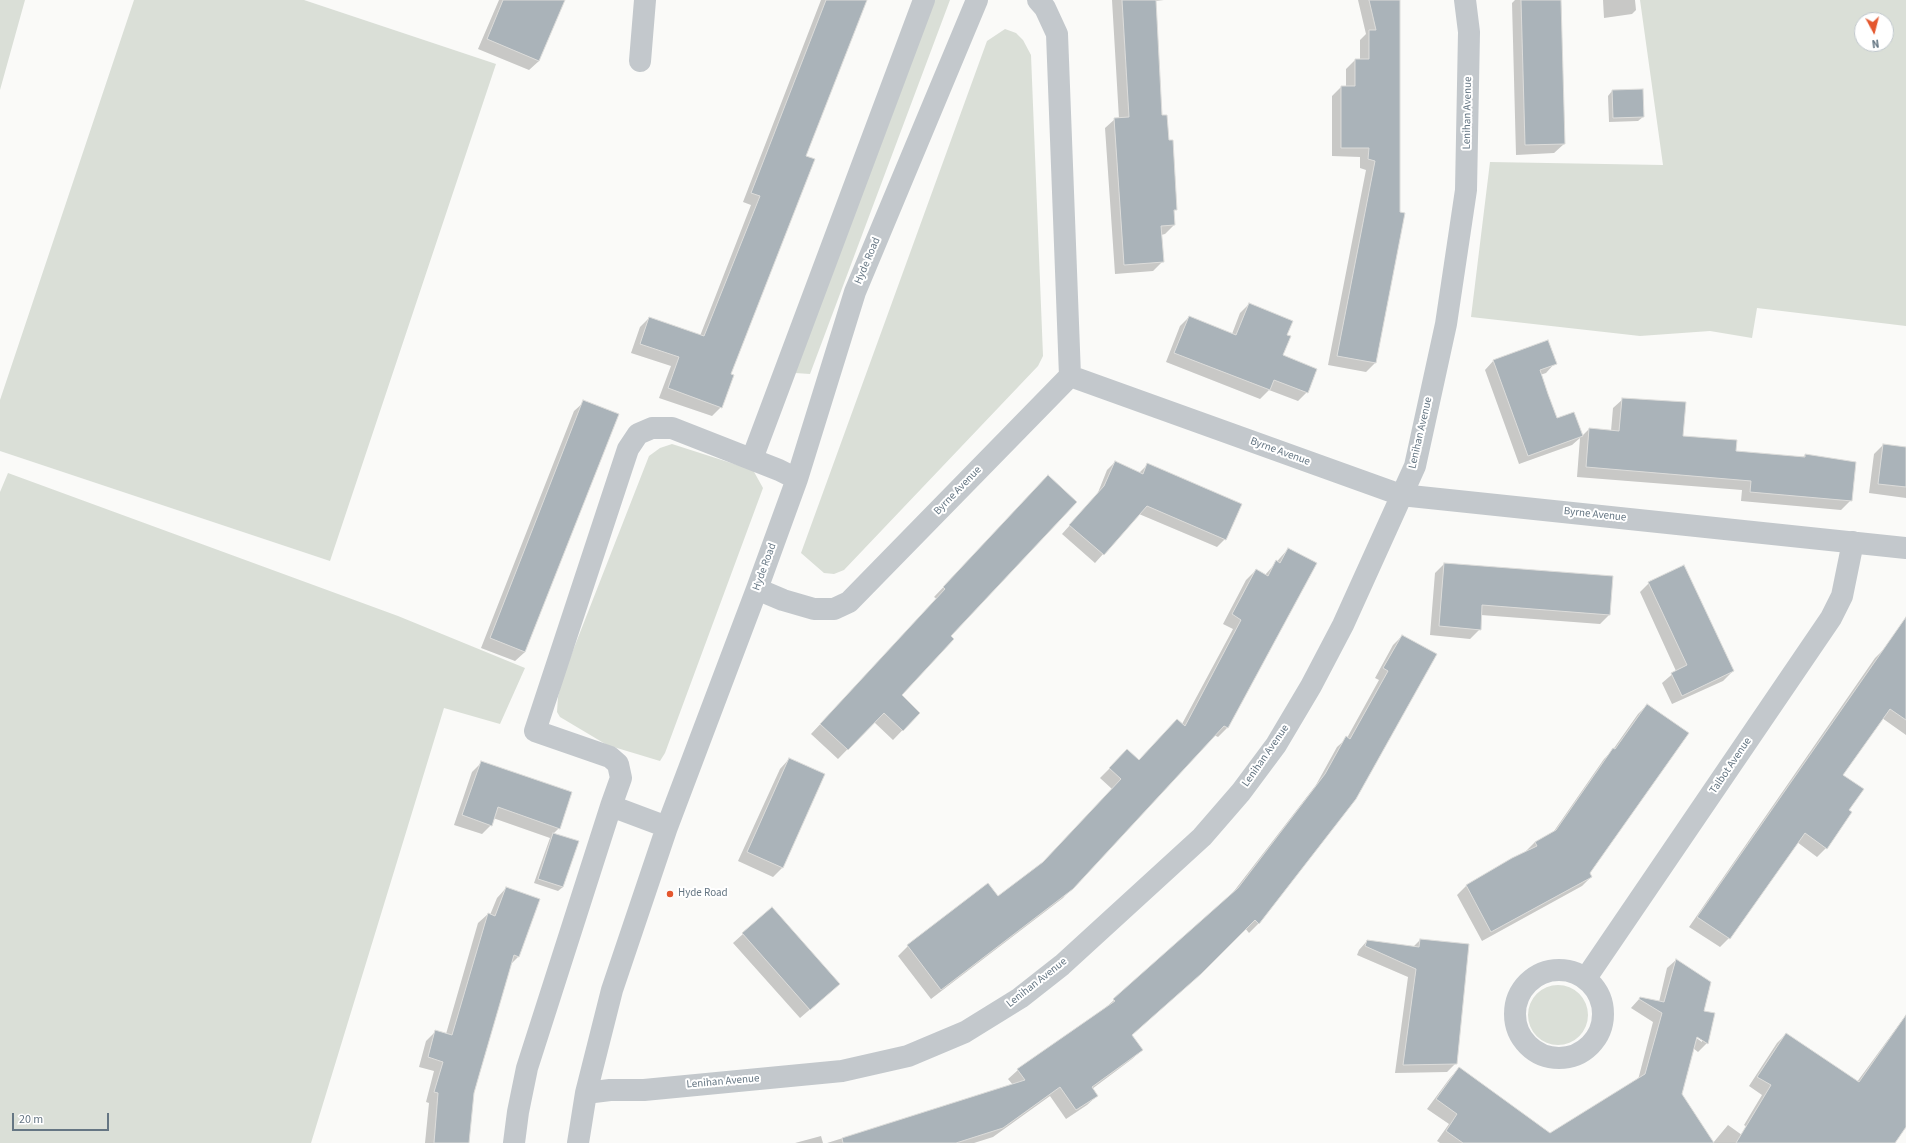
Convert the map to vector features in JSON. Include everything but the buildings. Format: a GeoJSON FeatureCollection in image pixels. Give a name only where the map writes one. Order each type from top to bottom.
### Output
{"type":"FeatureCollection","features":[{"type":"Feature","properties":{"kind":"street"},"geometry":{"type":"LineString","coordinates":[[640,61],[645,0]]}},
{"type":"Feature","properties":{"kind":"street"},"geometry":{"type":"LineString","coordinates":[[752,459],[924,0]]}},
{"type":"Feature","properties":{"kind":"street","name":"Hyde Road"},"geometry":{"type":"LineString","coordinates":[[578,1143],[586,1093],[612,990],[667,827],[797,479],[855,292],[977,0]]}},
{"type":"Feature","properties":{"kind":"street"},"geometry":{"type":"LineString","coordinates":[[1038,0],[1045,8],[1056,34],[1070,376]]}},
{"type":"Feature","properties":{"kind":"street","name":"Lenihan Avenue"},"geometry":{"type":"LineString","coordinates":[[586,1093],[610,1090],[644,1090],[842,1071],[908,1056],[964,1032],[1020,998],[1062,965],[1202,837],[1250,780],[1276,745],[1315,679],[1343,625],[1415,466],[1446,324],[1466,190],[1469,32],[1466,0]]}},
{"type":"Feature","properties":{"kind":"street","name":"Byrne Avenue"},"geometry":{"type":"LineString","coordinates":[[757,589],[782,600],[814,609],[834,609],[849,602],[1070,376],[1401,496],[1906,548]]}},
{"type":"Feature","properties":{"kind":"street"},"geometry":{"type":"LineString","coordinates":[[514,1143],[518,1112],[527,1068],[621,778],[618,764],[610,757],[535,731],[628,449],[638,434],[652,428],[672,428],[752,459],[797,479]]}},
{"type":"Feature","properties":{"kind":"street","name":"Talbot Avenue"},"geometry":{"type":"LineString","coordinates":[[1586,978],[1831,618],[1842,596],[1853,542]]}},
{"type":"Feature","properties":{"kind":"street"},"geometry":{"type":"LineString","coordinates":[[611,806],[667,827]]}},
{"type":"Feature","properties":{"kind":"street"},"geometry":{"type":"LineString","coordinates":[[1560,970],[1574,972],[1586,978],[1596,989],[1602,1001],[1604,1015],[1601,1028],[1595,1041],[1584,1051],[1567,1057],[1544,1056],[1532,1049],[1522,1039],[1516,1026],[1515,1013],[1517,999],[1524,987],[1534,977],[1546,971],[1560,970]]}},
{"type":"Feature","properties":{"kind":"shaded area"},"geometry":{"type":"Polygon","coordinates":[[[0,0],[25,0],[0,90],[0,0]]]}},
{"type":"Feature","properties":{"kind":"shaded area"},"geometry":{"type":"Polygon","coordinates":[[[134,0],[304,0],[496,64],[330,561],[0,451],[0,400],[134,0]]]}},
{"type":"Feature","properties":{"kind":"shaded area"},"geometry":{"type":"Polygon","coordinates":[[[931,0],[950,0],[810,374],[795,373],[931,0]]]}},
{"type":"Feature","properties":{"kind":"shaded area"},"geometry":{"type":"Polygon","coordinates":[[[1640,0],[1906,0],[1906,326],[1757,308],[1752,338],[1710,331],[1640,336],[1471,317],[1490,162],[1663,165],[1640,0]]]}},
{"type":"Feature","properties":{"kind":"shaded area"},"geometry":{"type":"Polygon","coordinates":[[[1005,29],[1016,33],[1023,40],[1031,55],[1043,356],[1038,366],[844,570],[834,574],[824,573],[801,553],[987,41],[1005,29]]]}},
{"type":"Feature","properties":{"kind":"shaded area"},"geometry":{"type":"Polygon","coordinates":[[[672,444],[753,470],[763,488],[665,753],[660,761],[607,745],[560,717],[557,712],[558,697],[563,676],[649,456],[660,448],[672,444]]]}},
{"type":"Feature","properties":{"kind":"shaded area"},"geometry":{"type":"Polygon","coordinates":[[[8,473],[398,616],[525,668],[500,724],[444,708],[311,1143],[0,1143],[0,492],[8,473]]]}},
{"type":"Feature","properties":{"kind":"shaded area"},"geometry":{"type":"Polygon","coordinates":[[[1558,985],[1570,987],[1583,998],[1586,1003],[1588,1015],[1586,1027],[1575,1040],[1570,1043],[1558,1045],[1546,1043],[1533,1032],[1530,1027],[1528,1015],[1530,1003],[1541,990],[1546,987],[1558,985]]]}},
{"type":"Feature","properties":{"kind":"place","name":"Hyde Road"},"geometry":{"type":"Point","coordinates":[670,894]}}]}
